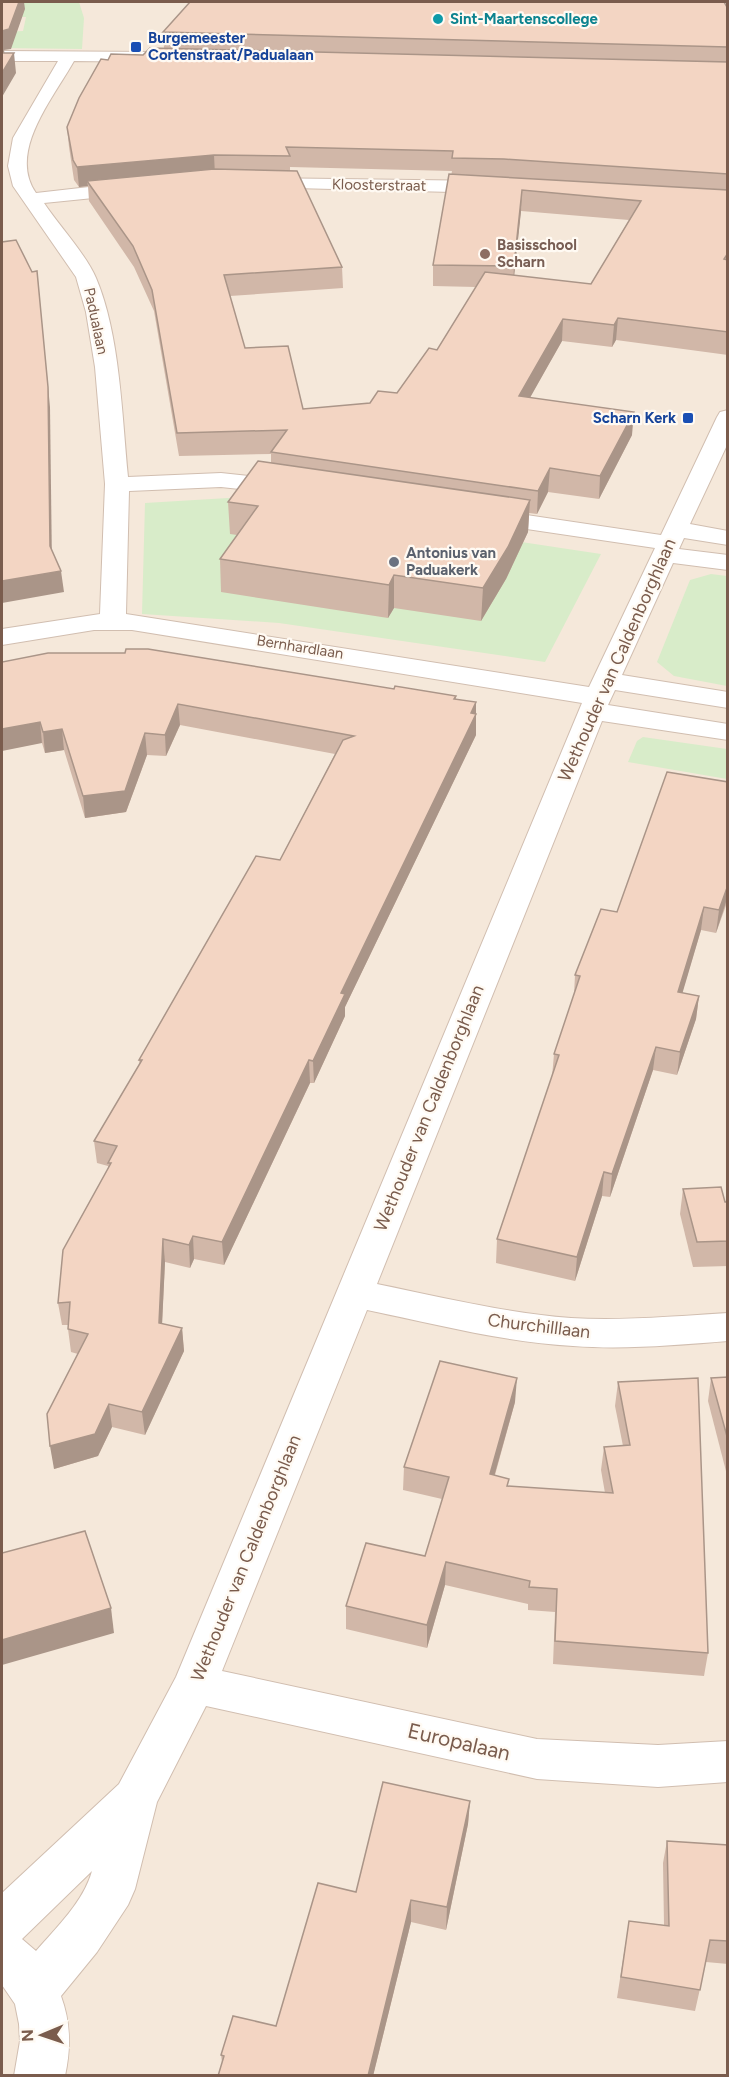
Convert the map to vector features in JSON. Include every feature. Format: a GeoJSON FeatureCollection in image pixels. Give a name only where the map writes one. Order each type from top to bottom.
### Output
{"type":"FeatureCollection","features":[{"type":"Feature","properties":{"kind":"street"},"geometry":{"type":"LineString","coordinates":[[2,56],[170,57]]}},
{"type":"Feature","properties":{"kind":"street","name":"Padualaan"},"geometry":{"type":"LineString","coordinates":[[69,56],[19,146],[18,176],[86,277],[96,312],[106,367],[117,484],[113,621]]}},
{"type":"Feature","properties":{"kind":"street","name":"Kloosterstraat"},"geometry":{"type":"LineString","coordinates":[[239,182],[514,187]]}},
{"type":"Feature","properties":{"kind":"street"},"geometry":{"type":"LineString","coordinates":[[32,199],[155,186]]}},
{"type":"Feature","properties":{"kind":"street","name":"Wethouder van Caldenborghlaan"},"geometry":{"type":"LineString","coordinates":[[35,1990],[80,1936],[111,1889],[135,1799],[195,1684],[599,696],[728,417]]}},
{"type":"Feature","properties":{"kind":"street"},"geometry":{"type":"LineString","coordinates":[[117,484],[221,480],[309,490]]}},
{"type":"Feature","properties":{"kind":"street"},"geometry":{"type":"LineString","coordinates":[[469,514],[669,542],[728,563]]}},
{"type":"Feature","properties":{"kind":"street"},"geometry":{"type":"LineString","coordinates":[[669,542],[728,538]]}},
{"type":"Feature","properties":{"kind":"street","name":"Bernhardlaan"},"geometry":{"type":"LineString","coordinates":[[2,637],[113,621],[288,645],[599,696]]}},
{"type":"Feature","properties":{"kind":"street"},"geometry":{"type":"LineString","coordinates":[[599,696],[728,700]]}},
{"type":"Feature","properties":{"kind":"street"},"geometry":{"type":"LineString","coordinates":[[599,696],[728,732]]}},
{"type":"Feature","properties":{"kind":"street","name":"Churchilllaan"},"geometry":{"type":"LineString","coordinates":[[354,1293],[489,1320],[568,1332],[596,1334],[728,1327]]}},
{"type":"Feature","properties":{"kind":"street","name":"Europalaan"},"geometry":{"type":"LineString","coordinates":[[195,1684],[537,1759],[658,1766],[728,1761]]}},
{"type":"Feature","properties":{"kind":"street","name":"Wethouder van Caldenborghlaan"},"geometry":{"type":"LineString","coordinates":[[2,1925],[135,1799]]}},
{"type":"Feature","properties":{"kind":"street"},"geometry":{"type":"LineString","coordinates":[[2,1953],[26,1975],[35,1990],[45,2030],[45,2052],[39,2076]]}},
{"type":"Feature","properties":{"kind":"shaded area"},"geometry":{"type":"Polygon","coordinates":[[[2,2],[727,2],[727,2075],[2,2075],[2,2]]]}},
{"type":"Feature","properties":{"kind":"green space"},"geometry":{"type":"Polygon","coordinates":[[[2,2],[79,2],[84,18],[82,49],[2,48],[2,32],[23,31],[26,17],[15,17],[2,2]]]}},
{"type":"Feature","properties":{"kind":"green space"},"geometry":{"type":"Polygon","coordinates":[[[228,498],[601,554],[545,662],[279,623],[142,614],[145,503],[228,498]]]}},
{"type":"Feature","properties":{"kind":"green space"},"geometry":{"type":"Polygon","coordinates":[[[711,574],[727,576],[727,686],[674,676],[657,662],[690,580],[711,574]]]}},
{"type":"Feature","properties":{"kind":"green space"},"geometry":{"type":"Polygon","coordinates":[[[643,737],[727,749],[727,779],[628,762],[637,741],[643,737]]]}},
{"type":"Feature","properties":{"kind":"building"},"geometry":{"type":"Polygon","coordinates":[[[2,2],[19,2],[9,29],[2,31],[2,2]]]}},
{"type":"Feature","properties":{"kind":"building"},"geometry":{"type":"Polygon","coordinates":[[[190,2],[724,2],[728,9],[728,47],[163,32],[190,2]]]}},
{"type":"Feature","properties":{"kind":"building"},"geometry":{"type":"Polygon","coordinates":[[[150,48],[728,62],[728,174],[504,159],[452,158],[453,151],[286,147],[290,156],[214,155],[77,167],[73,160],[67,127],[79,98],[101,59],[108,60],[111,54],[143,55],[150,48]]]}},
{"type":"Feature","properties":{"kind":"building"},"geometry":{"type":"Polygon","coordinates":[[[2,53],[14,53],[2,73],[2,53]]]}},
{"type":"Feature","properties":{"kind":"building"},"geometry":{"type":"Polygon","coordinates":[[[214,169],[297,171],[342,267],[224,275],[245,348],[288,346],[303,409],[370,403],[378,391],[397,393],[429,348],[437,350],[485,272],[591,284],[641,201],[522,190],[514,266],[433,265],[449,174],[728,190],[728,253],[724,259],[728,260],[728,332],[618,318],[614,325],[563,319],[519,396],[634,412],[600,476],[550,468],[538,491],[271,452],[287,430],[177,433],[152,290],[133,246],[87,181],[214,169]]]}},
{"type":"Feature","properties":{"kind":"building"},"geometry":{"type":"Polygon","coordinates":[[[16,240],[32,272],[37,271],[48,387],[50,546],[61,571],[2,581],[2,242],[16,240]]]}},
{"type":"Feature","properties":{"kind":"building"},"geometry":{"type":"Polygon","coordinates":[[[258,461],[530,500],[508,547],[483,588],[394,575],[389,585],[220,559],[258,506],[228,502],[258,461]]]}},
{"type":"Feature","properties":{"kind":"building"},"geometry":{"type":"Polygon","coordinates":[[[126,649],[148,649],[394,689],[395,686],[456,696],[454,699],[476,702],[471,713],[476,714],[341,993],[345,994],[313,1061],[309,1060],[222,1242],[193,1236],[189,1245],[163,1239],[159,1323],[182,1328],[142,1412],[109,1404],[95,1434],[50,1446],[47,1414],[88,1334],[68,1329],[70,1302],[58,1303],[63,1250],[111,1163],[108,1163],[117,1146],[94,1141],[256,856],[280,860],[343,740],[354,736],[178,704],[165,735],[145,733],[125,791],[83,796],[62,729],[43,732],[40,722],[2,729],[2,662],[48,653],[125,653],[126,649]]]}},
{"type":"Feature","properties":{"kind":"building"},"geometry":{"type":"Polygon","coordinates":[[[667,772],[728,782],[728,885],[719,910],[704,907],[678,992],[699,996],[680,1052],[656,1047],[612,1174],[604,1172],[577,1257],[497,1239],[559,1055],[554,1054],[580,976],[575,975],[601,909],[617,912],[667,772]]]}},
{"type":"Feature","properties":{"kind":"building"},"geometry":{"type":"Polygon","coordinates":[[[721,1187],[725,1202],[728,1202],[728,1241],[697,1242],[683,1189],[721,1187]]]}},
{"type":"Feature","properties":{"kind":"building"},"geometry":{"type":"Polygon","coordinates":[[[440,1361],[517,1378],[490,1474],[509,1479],[507,1486],[613,1493],[604,1447],[630,1445],[618,1382],[698,1378],[708,1653],[555,1641],[557,1589],[529,1587],[530,1581],[446,1562],[427,1625],[346,1606],[366,1543],[425,1556],[449,1477],[404,1467],[440,1361]]]}},
{"type":"Feature","properties":{"kind":"building"},"geometry":{"type":"Polygon","coordinates":[[[728,1377],[728,1440],[711,1378],[728,1377]]]}},
{"type":"Feature","properties":{"kind":"building"},"geometry":{"type":"Polygon","coordinates":[[[85,1531],[111,1608],[2,1640],[2,1553],[85,1531]]]}},
{"type":"Feature","properties":{"kind":"building"},"geometry":{"type":"Polygon","coordinates":[[[383,1782],[470,1801],[447,1907],[411,1900],[368,2076],[218,2076],[224,2056],[221,2055],[233,2016],[276,2026],[318,1883],[356,1892],[383,1782]]]}},
{"type":"Feature","properties":{"kind":"building"},"geometry":{"type":"Polygon","coordinates":[[[667,1841],[728,1845],[728,1941],[710,1940],[700,1990],[621,1977],[629,1921],[669,1926],[667,1841]]]}},
{"type":"Feature","properties":{"kind":"place","name":"Sint-Maartenscollege"},"geometry":{"type":"Point","coordinates":[438,19]}},
{"type":"Feature","properties":{"kind":"place","name":"Burgemeester Cortenstraat/Padualaan"},"geometry":{"type":"Point","coordinates":[136,47]}},
{"type":"Feature","properties":{"kind":"place","name":"Basisschool Scharn"},"geometry":{"type":"Point","coordinates":[485,254]}},
{"type":"Feature","properties":{"kind":"place","name":"Scharn Kerk"},"geometry":{"type":"Point","coordinates":[688,418]}},
{"type":"Feature","properties":{"kind":"place","name":"Antonius van Paduakerk"},"geometry":{"type":"Point","coordinates":[394,562]}}]}
